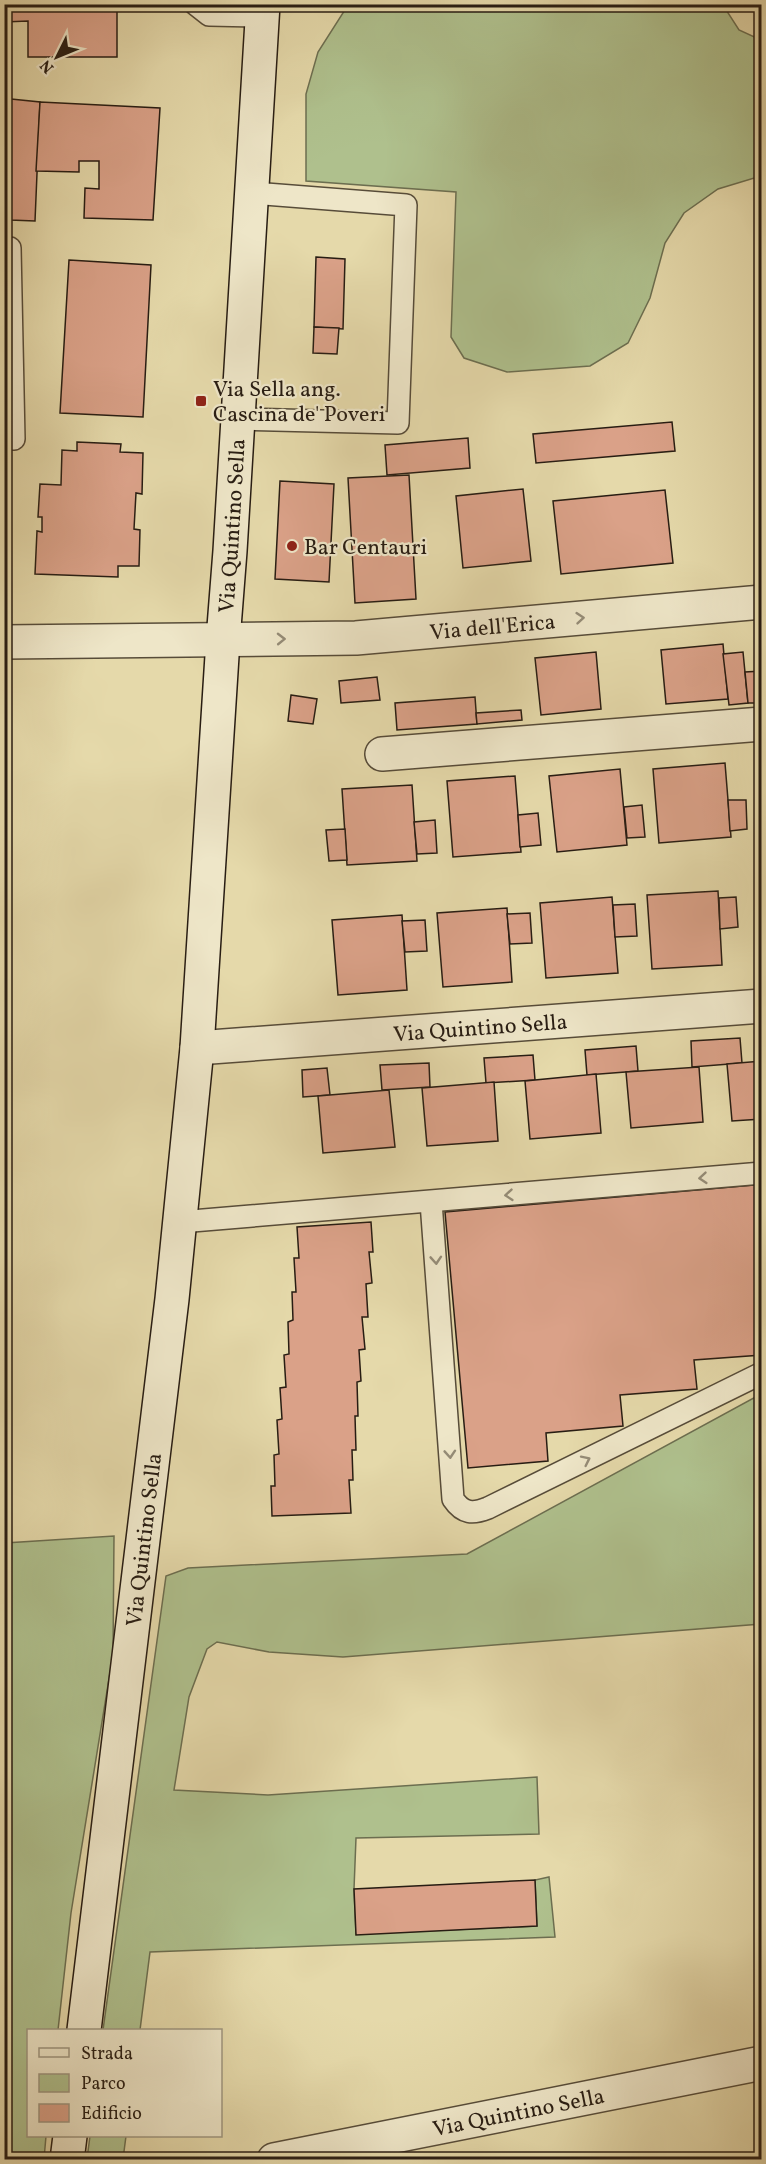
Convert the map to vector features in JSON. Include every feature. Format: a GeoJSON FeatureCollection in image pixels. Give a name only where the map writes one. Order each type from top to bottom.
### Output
{"type":"FeatureCollection","features":[{"type":"Feature","properties":{"kind":"street","name":"Via Quintino Sella"},"geometry":{"type":"LineString","coordinates":[[84,2029],[180,1222],[197,1048],[239,419],[262,10]]}},
{"type":"Feature","properties":{"kind":"street","name":"Via dell'Erica"},"geometry":{"type":"LineString","coordinates":[[4,642],[356,638],[762,602]]}},
{"type":"Feature","properties":{"kind":"street"},"geometry":{"type":"LineString","coordinates":[[382,754],[762,724]]}},
{"type":"Feature","properties":{"kind":"street","name":"Via Quintino Sella"},"geometry":{"type":"LineString","coordinates":[[197,1048],[762,1006]]}},
{"type":"Feature","properties":{"kind":"street","name":"Via Quintino Sella"},"geometry":{"type":"LineString","coordinates":[[274,2160],[762,2063]]}},
{"type":"Feature","properties":{"kind":"street"},"geometry":{"type":"LineString","coordinates":[[67,2160],[70,2137]]}},
{"type":"Feature","properties":{"kind":"lane"},"geometry":{"type":"LineString","coordinates":[[195,4],[209,15],[262,10]]}},
{"type":"Feature","properties":{"kind":"lane"},"geometry":{"type":"LineString","coordinates":[[239,419],[398,423],[406,205],[252,193]]}},
{"type":"Feature","properties":{"kind":"lane"},"geometry":{"type":"LineString","coordinates":[[4,248],[10,248],[14,439],[4,440]]}},
{"type":"Feature","properties":{"kind":"lane"},"geometry":{"type":"LineString","coordinates":[[180,1222],[762,1173]]}},
{"type":"Feature","properties":{"kind":"lane"},"geometry":{"type":"LineString","coordinates":[[431,1202],[453,1500],[463,1510],[469,1513],[488,1508],[762,1373]]}},
{"type":"Feature","properties":{"kind":"green space"},"geometry":{"type":"Polygon","coordinates":[[[348,5],[723,5],[739,30],[761,40],[761,176],[718,189],[684,213],[665,243],[650,298],[628,343],[590,366],[507,372],[464,358],[451,337],[456,192],[306,181],[306,94],[318,52],[348,5]]]}},
{"type":"Feature","properties":{"kind":"green space"},"geometry":{"type":"Polygon","coordinates":[[[761,1394],[761,1624],[343,1657],[269,1652],[217,1642],[207,1649],[189,1697],[174,1790],[268,1795],[537,1777],[539,1834],[356,1838],[354,1889],[356,1934],[537,1926],[535,1880],[549,1877],[555,1937],[150,1952],[140,2029],[103,2029],[166,1576],[188,1568],[467,1554],[761,1394]]]}},
{"type":"Feature","properties":{"kind":"green space"},"geometry":{"type":"Polygon","coordinates":[[[114,1536],[113,1654],[71,1913],[58,2029],[27,2029],[27,2137],[46,2137],[44,2159],[5,2160],[5,1543],[114,1536]]]}},
{"type":"Feature","properties":{"kind":"green space"},"geometry":{"type":"Polygon","coordinates":[[[90,2137],[126,2137],[123,2159],[87,2159],[90,2137]]]}},
{"type":"Feature","properties":{"kind":"building"},"geometry":{"type":"Polygon","coordinates":[[[4,4],[117,4],[117,57],[28,57],[28,21],[4,22],[4,4]]]}},
{"type":"Feature","properties":{"kind":"building"},"geometry":{"type":"Polygon","coordinates":[[[11,99],[40,102],[35,221],[10,220],[11,99]]]}},
{"type":"Feature","properties":{"kind":"building"},"geometry":{"type":"Polygon","coordinates":[[[40,102],[160,108],[153,220],[84,218],[85,188],[99,189],[99,161],[79,161],[79,172],[36,171],[40,102]]]}},
{"type":"Feature","properties":{"kind":"building"},"geometry":{"type":"Polygon","coordinates":[[[316,257],[345,259],[343,329],[314,327],[316,257]]]}},
{"type":"Feature","properties":{"kind":"building"},"geometry":{"type":"Polygon","coordinates":[[[69,260],[151,265],[143,417],[60,413],[69,260]]]}},
{"type":"Feature","properties":{"kind":"building"},"geometry":{"type":"Polygon","coordinates":[[[314,327],[339,328],[337,354],[313,353],[314,327]]]}},
{"type":"Feature","properties":{"kind":"building"},"geometry":{"type":"Polygon","coordinates":[[[672,422],[675,451],[536,463],[533,434],[672,422]]]}},
{"type":"Feature","properties":{"kind":"building"},"geometry":{"type":"Polygon","coordinates":[[[468,438],[470,468],[387,475],[385,445],[468,438]]]}},
{"type":"Feature","properties":{"kind":"building"},"geometry":{"type":"Polygon","coordinates":[[[77,442],[121,444],[120,452],[143,453],[142,494],[136,493],[134,529],[140,530],[139,566],[118,566],[118,577],[35,574],[37,531],[42,532],[42,517],[38,517],[40,484],[61,485],[62,450],[77,451],[77,442]]]}},
{"type":"Feature","properties":{"kind":"building"},"geometry":{"type":"Polygon","coordinates":[[[409,475],[416,599],[355,603],[348,478],[409,475]]]}},
{"type":"Feature","properties":{"kind":"building"},"geometry":{"type":"Polygon","coordinates":[[[280,481],[334,484],[329,582],[275,579],[280,481]]]}},
{"type":"Feature","properties":{"kind":"building"},"geometry":{"type":"Polygon","coordinates":[[[523,489],[531,561],[463,568],[456,496],[523,489]]]}},
{"type":"Feature","properties":{"kind":"building"},"geometry":{"type":"Polygon","coordinates":[[[665,490],[673,563],[561,574],[553,501],[665,490]]]}},
{"type":"Feature","properties":{"kind":"building"},"geometry":{"type":"Polygon","coordinates":[[[723,644],[728,699],[666,704],[661,650],[723,644]]]}},
{"type":"Feature","properties":{"kind":"building"},"geometry":{"type":"Polygon","coordinates":[[[596,652],[601,709],[541,715],[535,658],[596,652]]]}},
{"type":"Feature","properties":{"kind":"building"},"geometry":{"type":"Polygon","coordinates":[[[743,652],[748,703],[729,705],[723,654],[743,652]]]}},
{"type":"Feature","properties":{"kind":"building"},"geometry":{"type":"Polygon","coordinates":[[[762,671],[762,703],[748,703],[745,672],[762,671]]]}},
{"type":"Feature","properties":{"kind":"building"},"geometry":{"type":"Polygon","coordinates":[[[377,677],[380,700],[341,703],[339,681],[377,677]]]}},
{"type":"Feature","properties":{"kind":"building"},"geometry":{"type":"Polygon","coordinates":[[[291,695],[317,699],[313,724],[288,721],[291,695]]]}},
{"type":"Feature","properties":{"kind":"building"},"geometry":{"type":"Polygon","coordinates":[[[475,697],[477,724],[397,730],[395,703],[475,697]]]}},
{"type":"Feature","properties":{"kind":"building"},"geometry":{"type":"Polygon","coordinates":[[[521,710],[522,720],[477,724],[476,713],[521,710]]]}},
{"type":"Feature","properties":{"kind":"building"},"geometry":{"type":"Polygon","coordinates":[[[725,763],[731,837],[659,843],[653,769],[725,763]]]}},
{"type":"Feature","properties":{"kind":"building"},"geometry":{"type":"Polygon","coordinates":[[[620,769],[627,845],[557,852],[549,776],[620,769]]]}},
{"type":"Feature","properties":{"kind":"building"},"geometry":{"type":"Polygon","coordinates":[[[515,776],[521,852],[453,857],[447,781],[515,776]]]}},
{"type":"Feature","properties":{"kind":"building"},"geometry":{"type":"Polygon","coordinates":[[[412,785],[417,861],[347,865],[342,789],[412,785]]]}},
{"type":"Feature","properties":{"kind":"building"},"geometry":{"type":"Polygon","coordinates":[[[728,800],[746,800],[747,829],[730,831],[728,800]]]}},
{"type":"Feature","properties":{"kind":"building"},"geometry":{"type":"Polygon","coordinates":[[[642,805],[645,837],[627,838],[624,807],[642,805]]]}},
{"type":"Feature","properties":{"kind":"building"},"geometry":{"type":"Polygon","coordinates":[[[538,813],[541,845],[520,847],[518,815],[538,813]]]}},
{"type":"Feature","properties":{"kind":"building"},"geometry":{"type":"Polygon","coordinates":[[[435,820],[437,853],[417,854],[414,822],[435,820]]]}},
{"type":"Feature","properties":{"kind":"building"},"geometry":{"type":"Polygon","coordinates":[[[345,829],[347,860],[329,861],[326,830],[345,829]]]}},
{"type":"Feature","properties":{"kind":"building"},"geometry":{"type":"Polygon","coordinates":[[[718,891],[722,965],[652,969],[647,895],[718,891]]]}},
{"type":"Feature","properties":{"kind":"building"},"geometry":{"type":"Polygon","coordinates":[[[612,897],[618,973],[546,978],[540,903],[612,897]]]}},
{"type":"Feature","properties":{"kind":"building"},"geometry":{"type":"Polygon","coordinates":[[[736,897],[738,927],[720,929],[719,898],[736,897]]]}},
{"type":"Feature","properties":{"kind":"building"},"geometry":{"type":"Polygon","coordinates":[[[635,904],[637,936],[615,937],[613,905],[635,904]]]}},
{"type":"Feature","properties":{"kind":"building"},"geometry":{"type":"Polygon","coordinates":[[[507,908],[512,982],[443,987],[437,913],[507,908]]]}},
{"type":"Feature","properties":{"kind":"building"},"geometry":{"type":"Polygon","coordinates":[[[530,913],[532,943],[510,944],[507,914],[530,913]]]}},
{"type":"Feature","properties":{"kind":"building"},"geometry":{"type":"Polygon","coordinates":[[[402,915],[407,990],[338,995],[332,920],[402,915]]]}},
{"type":"Feature","properties":{"kind":"building"},"geometry":{"type":"Polygon","coordinates":[[[425,920],[427,951],[405,952],[402,921],[425,920]]]}},
{"type":"Feature","properties":{"kind":"building"},"geometry":{"type":"Polygon","coordinates":[[[740,1038],[742,1063],[692,1067],[691,1041],[740,1038]]]}},
{"type":"Feature","properties":{"kind":"building"},"geometry":{"type":"Polygon","coordinates":[[[636,1046],[638,1071],[587,1075],[585,1050],[636,1046]]]}},
{"type":"Feature","properties":{"kind":"building"},"geometry":{"type":"Polygon","coordinates":[[[533,1055],[535,1080],[486,1083],[484,1058],[533,1055]]]}},
{"type":"Feature","properties":{"kind":"building"},"geometry":{"type":"Polygon","coordinates":[[[762,1061],[762,1119],[732,1121],[727,1064],[762,1061]]]}},
{"type":"Feature","properties":{"kind":"building"},"geometry":{"type":"Polygon","coordinates":[[[429,1063],[430,1087],[382,1090],[380,1065],[429,1063]]]}},
{"type":"Feature","properties":{"kind":"building"},"geometry":{"type":"Polygon","coordinates":[[[699,1067],[703,1122],[631,1128],[626,1072],[699,1067]]]}},
{"type":"Feature","properties":{"kind":"building"},"geometry":{"type":"Polygon","coordinates":[[[327,1068],[330,1095],[303,1097],[302,1070],[327,1068]]]}},
{"type":"Feature","properties":{"kind":"building"},"geometry":{"type":"Polygon","coordinates":[[[596,1074],[601,1133],[530,1139],[525,1081],[596,1074]]]}},
{"type":"Feature","properties":{"kind":"building"},"geometry":{"type":"Polygon","coordinates":[[[494,1082],[498,1141],[427,1146],[422,1088],[494,1082]]]}},
{"type":"Feature","properties":{"kind":"building"},"geometry":{"type":"Polygon","coordinates":[[[389,1090],[395,1147],[323,1153],[318,1096],[389,1090]]]}},
{"type":"Feature","properties":{"kind":"building"},"geometry":{"type":"Polygon","coordinates":[[[762,1185],[762,1355],[694,1360],[697,1389],[620,1395],[623,1426],[546,1433],[548,1461],[468,1468],[445,1212],[762,1185]]]}},
{"type":"Feature","properties":{"kind":"building"},"geometry":{"type":"Polygon","coordinates":[[[371,1222],[373,1252],[369,1252],[372,1283],[366,1284],[368,1317],[362,1317],[365,1349],[359,1350],[361,1381],[357,1382],[356,1450],[352,1450],[353,1480],[349,1480],[351,1513],[272,1516],[271,1486],[275,1486],[274,1455],[279,1454],[277,1420],[282,1419],[280,1388],[286,1387],[284,1355],[289,1354],[288,1322],[293,1320],[292,1292],[296,1292],[294,1258],[299,1258],[297,1227],[371,1222]]]}},
{"type":"Feature","properties":{"kind":"building"},"geometry":{"type":"Polygon","coordinates":[[[535,1880],[537,1926],[356,1935],[354,1889],[535,1880]]]}},
{"type":"Feature","properties":{"kind":"place","name":"Via Sella ang. Cascina de' Poveri"},"geometry":{"type":"Point","coordinates":[201,401]}},
{"type":"Feature","properties":{"kind":"place","name":"Bar Centauri"},"geometry":{"type":"Point","coordinates":[292,546]}}]}
